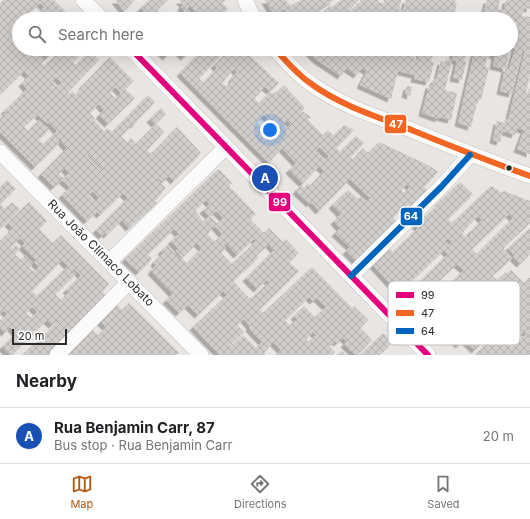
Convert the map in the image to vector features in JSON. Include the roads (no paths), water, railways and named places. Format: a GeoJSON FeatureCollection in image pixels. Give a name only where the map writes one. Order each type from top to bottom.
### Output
{"type":"FeatureCollection","features":[{"type":"Feature","properties":{"kind":"street"},"geometry":{"type":"LineString","coordinates":[[83,0],[95,12]]}},
{"type":"Feature","properties":{"kind":"street"},"geometry":{"type":"LineString","coordinates":[[245,0],[251,12]]}},
{"type":"Feature","properties":{"kind":"street"},"geometry":{"type":"LineString","coordinates":[[138,56],[388,314]]}},
{"type":"Feature","properties":{"kind":"street"},"geometry":{"type":"LineString","coordinates":[[281,56],[296,72],[309,83],[338,101],[470,155],[530,176]]}},
{"type":"Feature","properties":{"kind":"street"},"geometry":{"type":"LineString","coordinates":[[109,262],[226,147]]}},
{"type":"Feature","properties":{"kind":"street","name":"Rua João Clímaco Lobato"},"geometry":{"type":"LineString","coordinates":[[0,152],[202,355]]}},
{"type":"Feature","properties":{"kind":"street"},"geometry":{"type":"LineString","coordinates":[[351,276],[442,186],[470,155]]}},
{"type":"Feature","properties":{"kind":"street"},"geometry":{"type":"LineString","coordinates":[[56,355],[129,282]]}},
{"type":"Feature","properties":{"kind":"street"},"geometry":{"type":"LineString","coordinates":[[418,345],[428,355]]}},
{"type":"Feature","properties":{"kind":"place","name":"Rua Benjamin Carr, 87"},"geometry":{"type":"Point","coordinates":[265,178]}}]}
